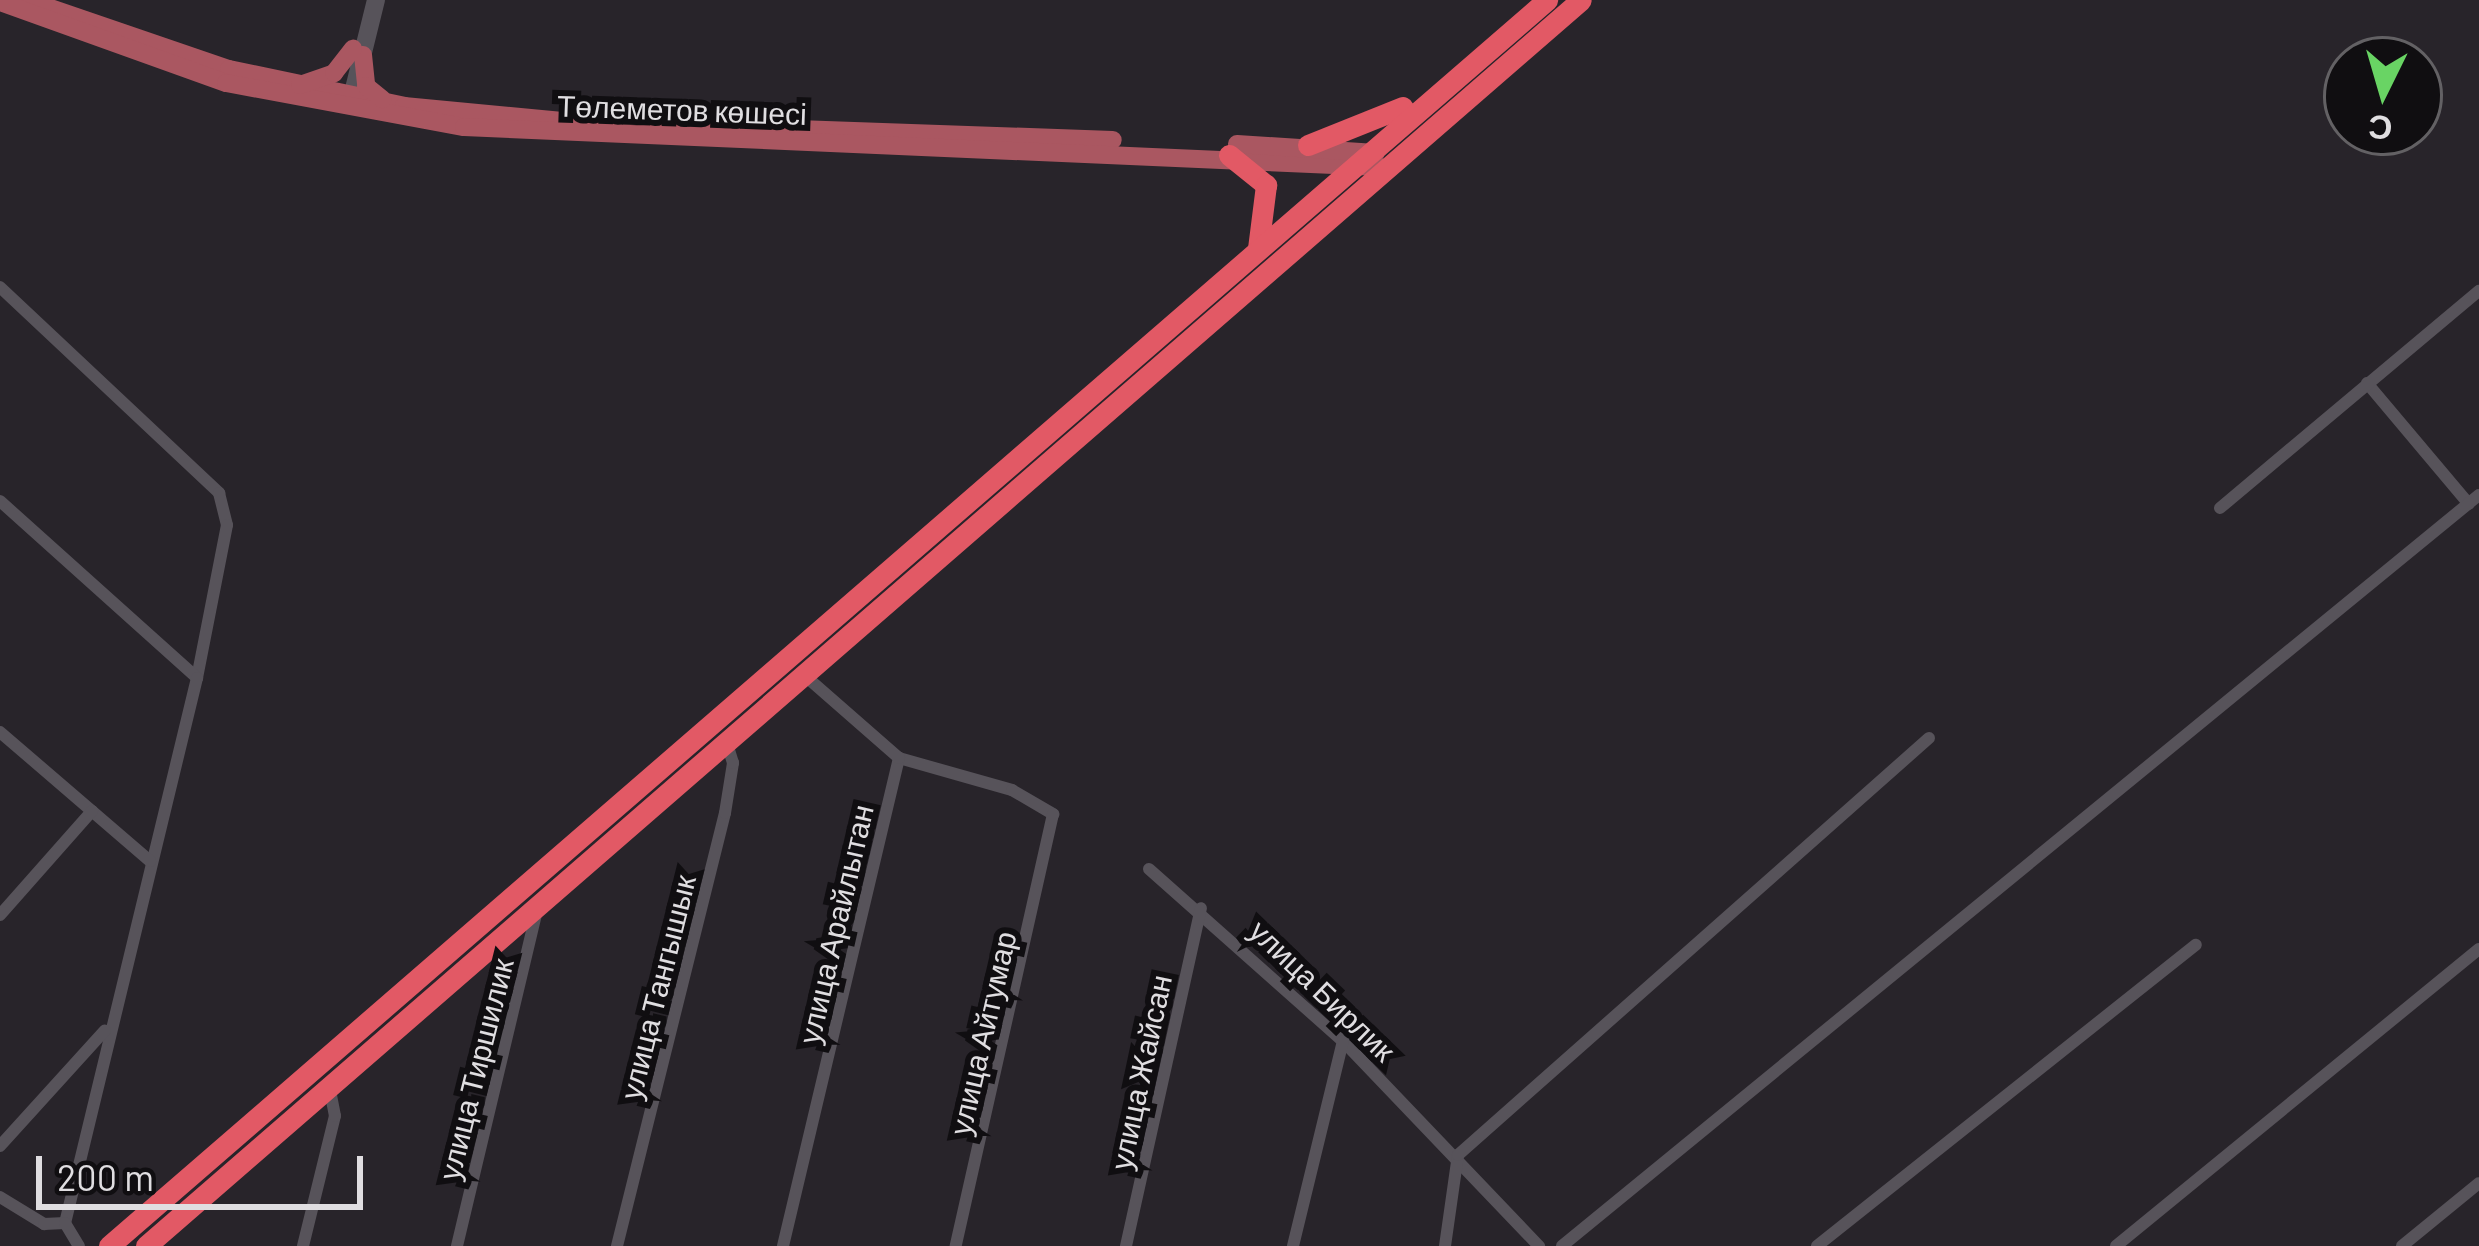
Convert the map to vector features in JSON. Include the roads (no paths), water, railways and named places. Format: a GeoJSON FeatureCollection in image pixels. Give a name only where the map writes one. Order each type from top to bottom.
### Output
{"type":"FeatureCollection","features":[{"type":"Feature","properties":{"kind":"highway"},"geometry":{"type":"LineString","coordinates":[[109,1246],[795,667],[1373,160],[1430,92],[1547,0]]}},
{"type":"Feature","properties":{"kind":"highway"},"geometry":{"type":"LineString","coordinates":[[146,1246],[726,740],[795,667],[1258,248],[1581,0]]}},
{"type":"Feature","properties":{"kind":"highway"},"geometry":{"type":"LineString","coordinates":[[1308,145],[1430,92]]}},
{"type":"Feature","properties":{"kind":"highway"},"geometry":{"type":"LineString","coordinates":[[1229,155],[1266,185],[1258,248]]}},
{"type":"Feature","properties":{"kind":"main road","name":"Төлеметов көшесі"},"geometry":{"type":"LineString","coordinates":[[26,0],[345,103],[685,127],[1308,145],[1373,160]]}},
{"type":"Feature","properties":{"kind":"main road","name":"Төлеметов көшесі"},"geometry":{"type":"LineString","coordinates":[[0,2],[165,64],[345,103],[560,135],[1373,160]]}},
{"type":"Feature","properties":{"kind":"main road"},"geometry":{"type":"LineString","coordinates":[[292,86],[334,73],[358,52],[373,95],[404,106]]}},
{"type":"Feature","properties":{"kind":"street"},"geometry":{"type":"LineString","coordinates":[[358,52],[365,0]]}},
{"type":"Feature","properties":{"kind":"street"},"geometry":{"type":"LineString","coordinates":[[345,103],[376,0]]}},
{"type":"Feature","properties":{"kind":"street"},"geometry":{"type":"LineString","coordinates":[[0,286],[218,493],[227,525],[197,678],[106,1029],[65,1223],[79,1246]]}},
{"type":"Feature","properties":{"kind":"street"},"geometry":{"type":"LineString","coordinates":[[2220,508],[2479,291]]}},
{"type":"Feature","properties":{"kind":"street"},"geometry":{"type":"LineString","coordinates":[[1562,1246],[2474,500],[2367,383]]}},
{"type":"Feature","properties":{"kind":"street"},"geometry":{"type":"LineString","coordinates":[[0,501],[197,678]]}},
{"type":"Feature","properties":{"kind":"street"},"geometry":{"type":"LineString","coordinates":[[795,667],[899,758]]}},
{"type":"Feature","properties":{"kind":"street"},"geometry":{"type":"LineString","coordinates":[[0,732],[150,860]]}},
{"type":"Feature","properties":{"kind":"street"},"geometry":{"type":"LineString","coordinates":[[1445,1246],[1458,1154],[1929,738]]}},
{"type":"Feature","properties":{"kind":"street","name":"улица Тангышык"},"geometry":{"type":"LineString","coordinates":[[617,1246],[725,813],[733,763],[726,740]]}},
{"type":"Feature","properties":{"kind":"street","name":"улица Айтумар"},"geometry":{"type":"LineString","coordinates":[[899,758],[1012,790],[1052,814],[1054,831],[956,1246]]}},
{"type":"Feature","properties":{"kind":"street","name":"улица Арайлытан"},"geometry":{"type":"LineString","coordinates":[[783,1246],[899,758]]}},
{"type":"Feature","properties":{"kind":"street"},"geometry":{"type":"LineString","coordinates":[[0,915],[92,811]]}},
{"type":"Feature","properties":{"kind":"street","name":"улица Бирлик"},"geometry":{"type":"LineString","coordinates":[[1149,869],[1201,908],[1343,1041],[1458,1154],[1539,1246]]}},
{"type":"Feature","properties":{"kind":"street","name":"улица Тиршилик"},"geometry":{"type":"LineString","coordinates":[[457,1246],[537,902]]}},
{"type":"Feature","properties":{"kind":"street","name":"улица Жайсан"},"geometry":{"type":"LineString","coordinates":[[1126,1246],[1201,908]]}},
{"type":"Feature","properties":{"kind":"street"},"geometry":{"type":"LineString","coordinates":[[1817,1246],[2196,945]]}},
{"type":"Feature","properties":{"kind":"street"},"geometry":{"type":"LineString","coordinates":[[2116,1246],[2479,949]]}},
{"type":"Feature","properties":{"kind":"street"},"geometry":{"type":"LineString","coordinates":[[0,1146],[106,1029]]}},
{"type":"Feature","properties":{"kind":"street"},"geometry":{"type":"LineString","coordinates":[[1293,1246],[1343,1041]]}},
{"type":"Feature","properties":{"kind":"street"},"geometry":{"type":"LineString","coordinates":[[303,1246],[335,1116],[329,1084]]}},
{"type":"Feature","properties":{"kind":"street"},"geometry":{"type":"LineString","coordinates":[[2402,1246],[2479,1183]]}},
{"type":"Feature","properties":{"kind":"street"},"geometry":{"type":"LineString","coordinates":[[0,1197],[44,1224],[65,1223]]}}]}
